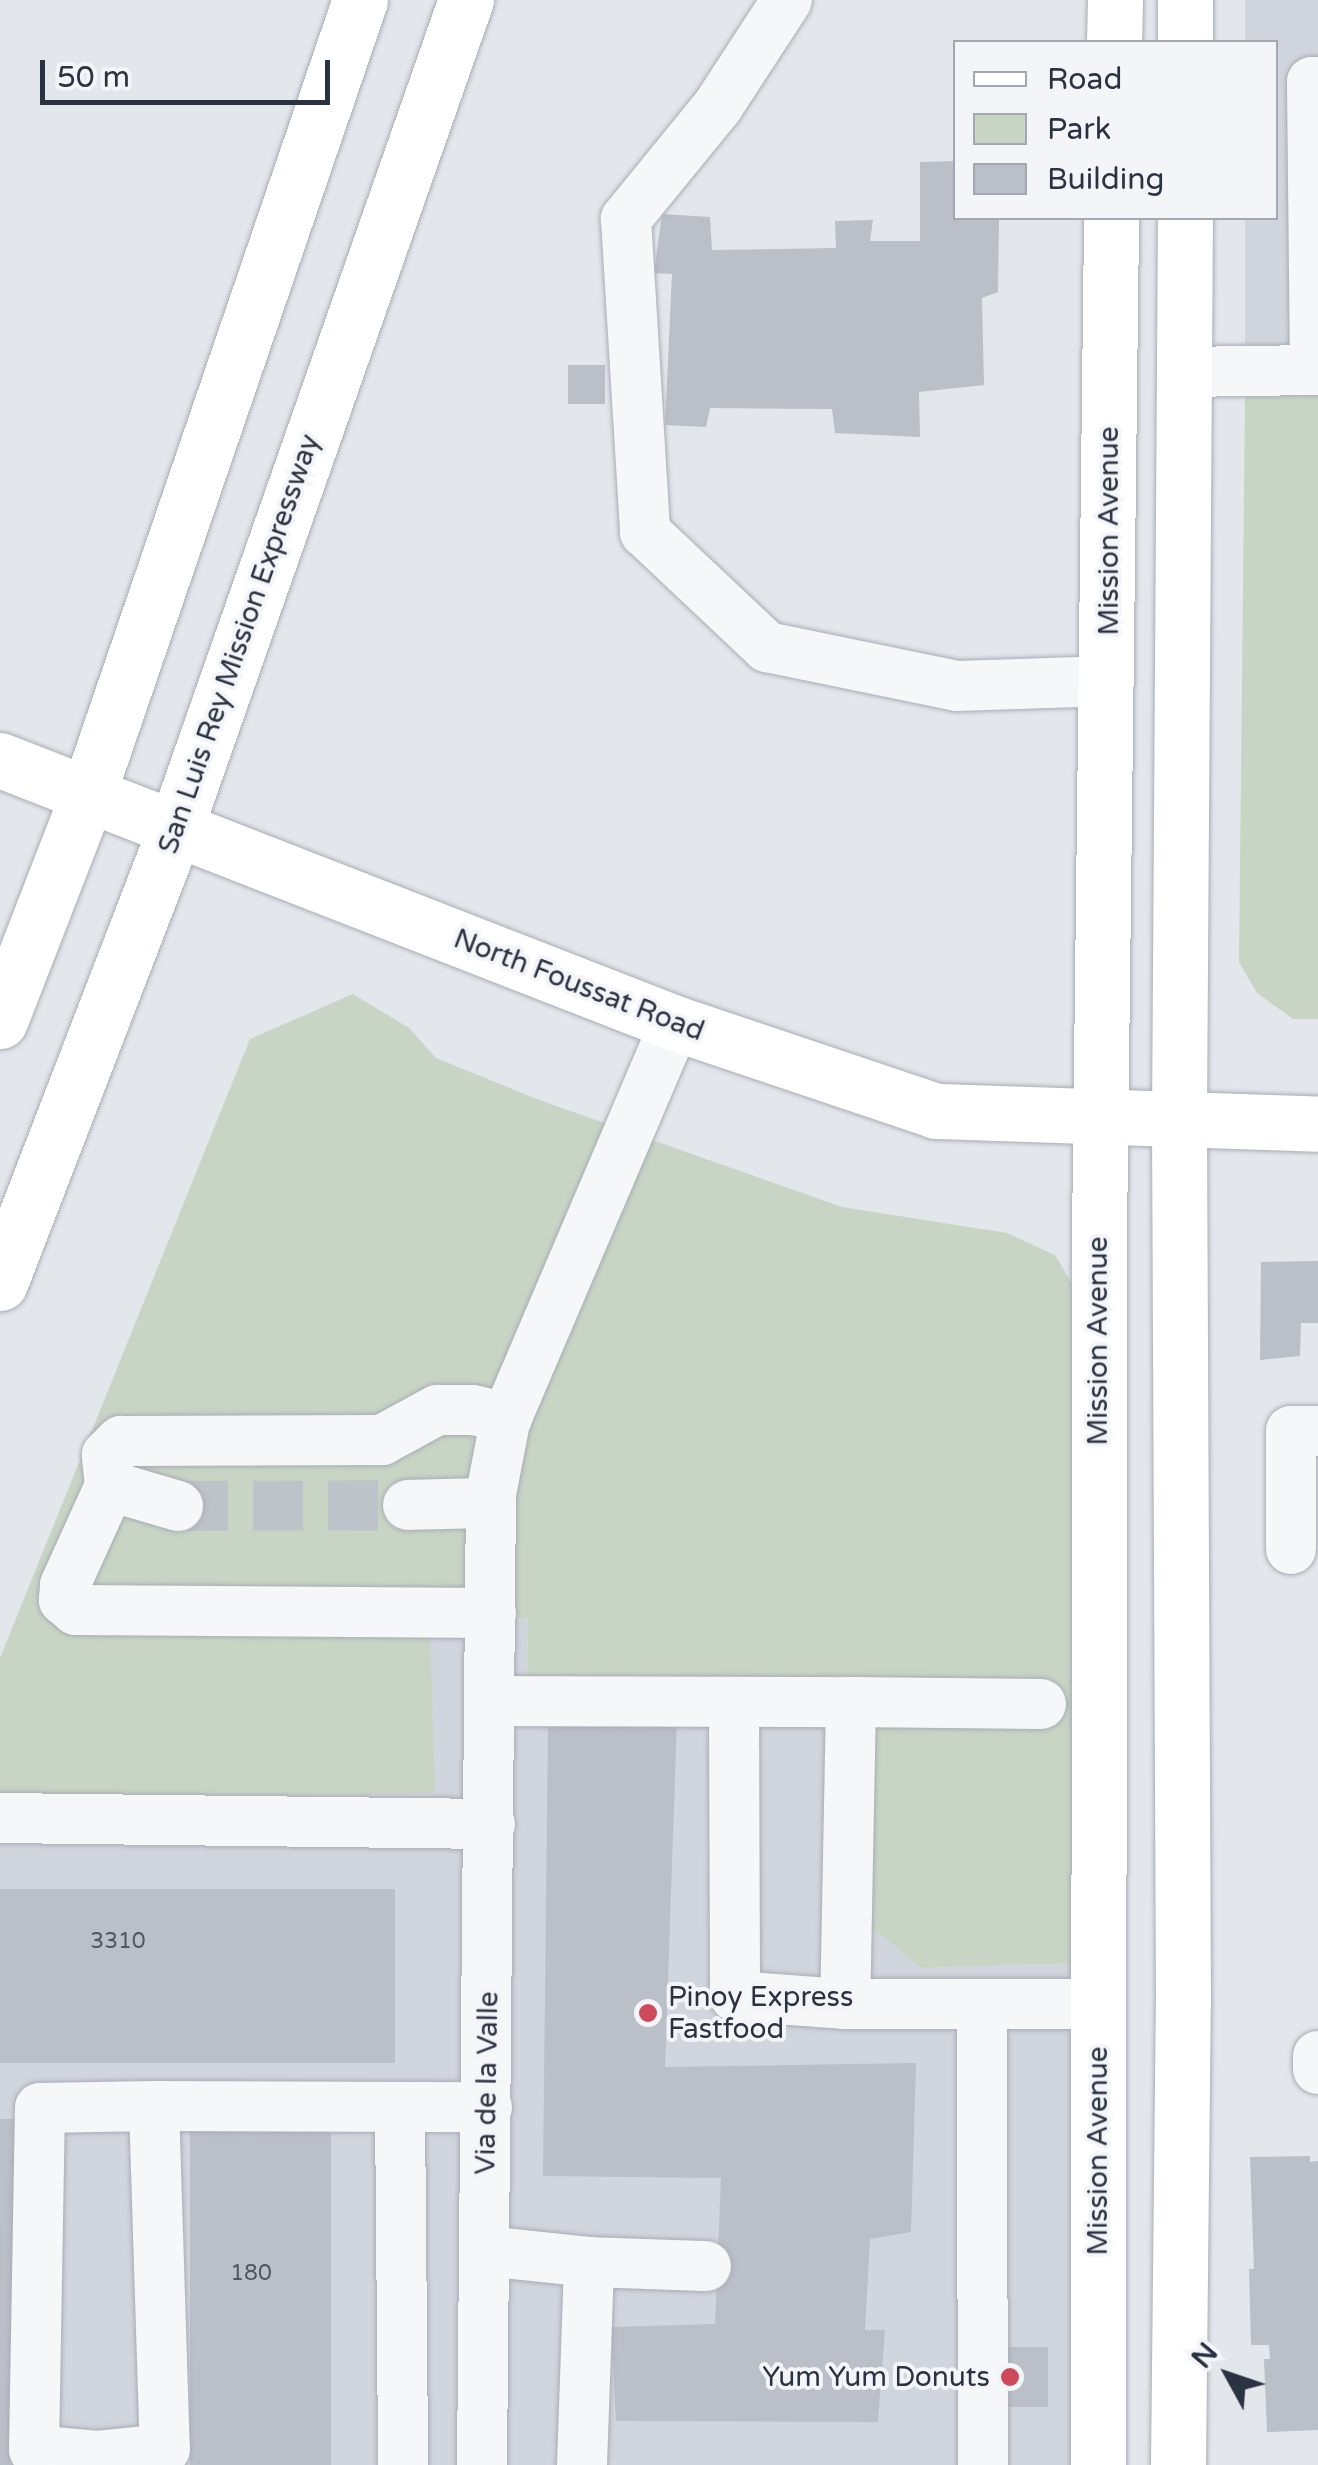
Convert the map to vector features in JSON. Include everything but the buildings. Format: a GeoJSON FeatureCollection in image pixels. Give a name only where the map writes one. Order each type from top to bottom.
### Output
{"type":"FeatureCollection","features":[{"type":"Feature","properties":{"kind":"main road"},"geometry":{"type":"LineString","coordinates":[[0,1021],[88,797],[360,0]]}},
{"type":"Feature","properties":{"kind":"main road","name":"San Luis Rey Mission Expressway"},"geometry":{"type":"LineString","coordinates":[[0,1282],[175,829],[466,0]]}},
{"type":"Feature","properties":{"kind":"main road"},"geometry":{"type":"LineString","coordinates":[[1114,0],[1114,40]]}},
{"type":"Feature","properties":{"kind":"main road"},"geometry":{"type":"LineString","coordinates":[[1185,0],[1185,40]]}},
{"type":"Feature","properties":{"kind":"main road","name":"Mission Avenue"},"geometry":{"type":"LineString","coordinates":[[1098,2465],[1100,1118],[1109,681],[1111,220]]}},
{"type":"Feature","properties":{"kind":"main road"},"geometry":{"type":"LineString","coordinates":[[1178,2465],[1183,2005],[1178,1118],[1185,220]]}},
{"type":"Feature","properties":{"kind":"main road","name":"North Foussat Road"},"geometry":{"type":"LineString","coordinates":[[0,760],[676,1023],[936,1111],[1318,1124]]}},
{"type":"Feature","properties":{"kind":"street"},"geometry":{"type":"LineString","coordinates":[[787,0],[718,106],[626,219],[645,532],[767,648],[956,686],[1109,681]]}},
{"type":"Feature","properties":{"kind":"street"},"geometry":{"type":"LineString","coordinates":[[1185,372],[1315,370],[1312,82],[1318,82]]}},
{"type":"Feature","properties":{"kind":"street","name":"Via de la Valle"},"geometry":{"type":"LineString","coordinates":[[482,2465],[491,1504],[507,1418],[676,1023]]}},
{"type":"Feature","properties":{"kind":"street"},"geometry":{"type":"LineString","coordinates":[[491,1613],[76,1610],[64,1600],[65,1585],[110,1486],[107,1455],[122,1441],[166,1444],[382,1440],[437,1410],[474,1410],[507,1418]]}},
{"type":"Feature","properties":{"kind":"street"},"geometry":{"type":"LineString","coordinates":[[1290,1549],[1291,1431],[1318,1431]]}},
{"type":"Feature","properties":{"kind":"street"},"geometry":{"type":"LineString","coordinates":[[110,1486],[178,1506]]}},
{"type":"Feature","properties":{"kind":"street"},"geometry":{"type":"LineString","coordinates":[[408,1505],[491,1504]]}},
{"type":"Feature","properties":{"kind":"street"},"geometry":{"type":"LineString","coordinates":[[492,1701],[1041,1704]]}},
{"type":"Feature","properties":{"kind":"street"},"geometry":{"type":"LineString","coordinates":[[734,1702],[735,1996],[845,2004],[1098,2004]]}},
{"type":"Feature","properties":{"kind":"street"},"geometry":{"type":"LineString","coordinates":[[845,2004],[851,1702]]}},
{"type":"Feature","properties":{"kind":"street"},"geometry":{"type":"LineString","coordinates":[[0,1818],[490,1824]]}},
{"type":"Feature","properties":{"kind":"street"},"geometry":{"type":"LineString","coordinates":[[982,2004],[983,2465]]}},
{"type":"Feature","properties":{"kind":"street"},"geometry":{"type":"LineString","coordinates":[[1318,2056],[1318,2069]]}},
{"type":"Feature","properties":{"kind":"street"},"geometry":{"type":"LineString","coordinates":[[154,2106],[165,2449],[97,2460],[34,2450],[40,2108],[154,2106],[486,2108]]}},
{"type":"Feature","properties":{"kind":"street"},"geometry":{"type":"LineString","coordinates":[[400,2107],[403,2465]]}},
{"type":"Feature","properties":{"kind":"street"},"geometry":{"type":"LineString","coordinates":[[485,2251],[589,2262],[706,2266]]}},
{"type":"Feature","properties":{"kind":"street"},"geometry":{"type":"LineString","coordinates":[[582,2465],[589,2262]]}},
{"type":"Feature","properties":{"kind":"shaded area"},"geometry":{"type":"Polygon","coordinates":[[[1245,0],[1318,0],[1318,397],[1245,398],[1245,220],[1278,220],[1278,40],[1245,40],[1245,0]]]}},
{"type":"Feature","properties":{"kind":"shaded area"},"geometry":{"type":"Polygon","coordinates":[[[528,1618],[527,1677],[870,1678],[921,1968],[1079,1963],[1072,2465],[0,2465],[0,1797],[430,1630],[528,1618]]]}},
{"type":"Feature","properties":{"kind":"green space"},"geometry":{"type":"Polygon","coordinates":[[[1318,397],[1318,1019],[1293,1019],[1257,993],[1239,962],[1245,398],[1318,397]]]}},
{"type":"Feature","properties":{"kind":"green space"},"geometry":{"type":"Polygon","coordinates":[[[353,994],[409,1028],[436,1058],[542,1101],[842,1207],[1007,1233],[1055,1255],[1077,1292],[1079,1963],[921,1968],[866,1922],[870,1679],[527,1678],[528,1618],[430,1631],[435,1793],[0,1797],[0,1658],[250,1039],[353,994]]]}},
{"type":"Feature","properties":{"kind":"tunnel"},"geometry":{"type":"LineString","coordinates":[[178,1506],[408,1505]]}},
{"type":"Feature","properties":{"kind":"place","name":"Pinoy Express Fastfood"},"geometry":{"type":"Point","coordinates":[648,2013]}},
{"type":"Feature","properties":{"kind":"place","name":"Yum Yum Donuts"},"geometry":{"type":"Point","coordinates":[1010,2377]}}]}
